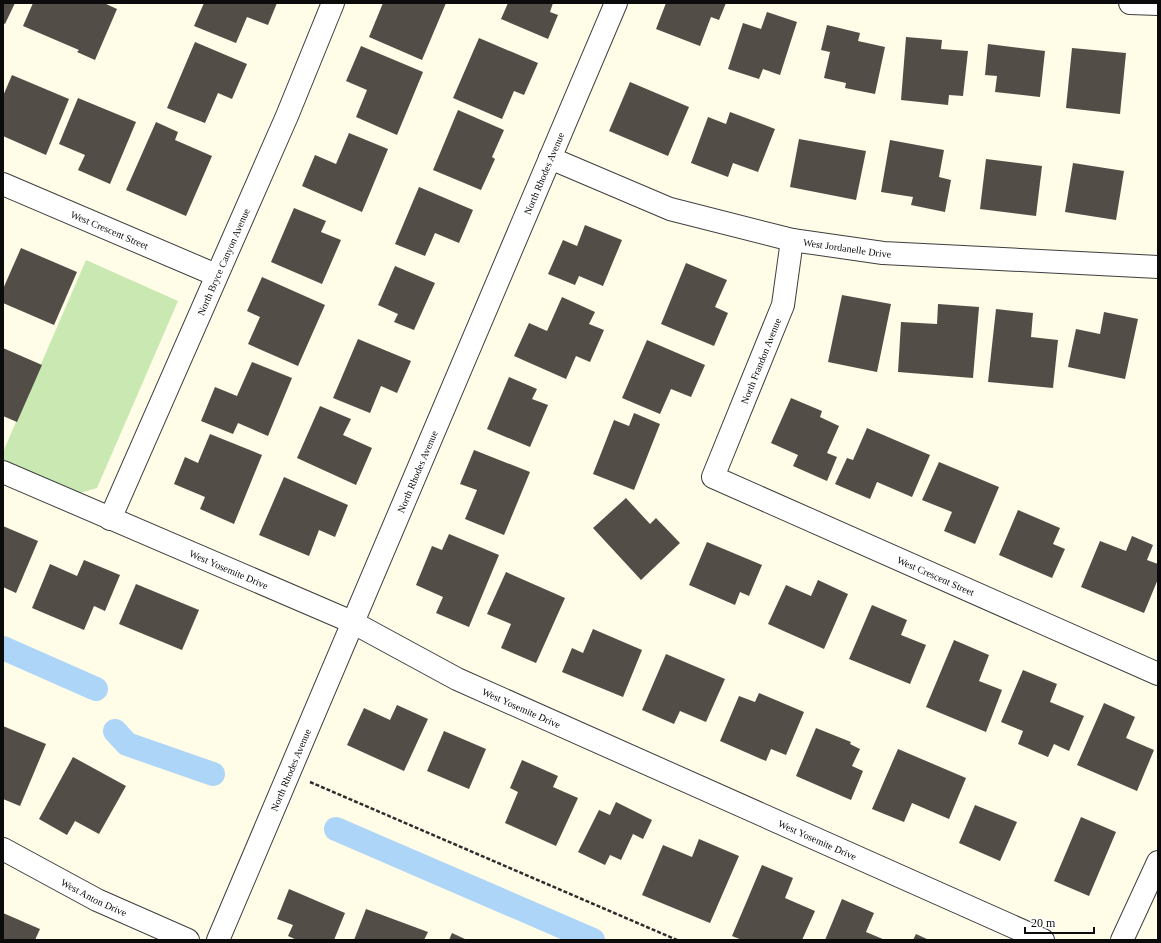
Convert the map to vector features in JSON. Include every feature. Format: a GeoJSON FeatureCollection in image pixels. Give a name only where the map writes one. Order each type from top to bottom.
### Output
{"type":"FeatureCollection","features":[{"type":"Feature","properties":{"kind":"street","name":"North Bryce Canyon Avenue"},"geometry":{"type":"LineString","coordinates":[[110,519],[287,116],[333,3]]}},
{"type":"Feature","properties":{"kind":"street","name":"North Rhodes Avenue"},"geometry":{"type":"LineString","coordinates":[[218,940],[616,3]]}},
{"type":"Feature","properties":{"kind":"street"},"geometry":{"type":"LineString","coordinates":[[1130,3],[1158,4]]}},
{"type":"Feature","properties":{"kind":"street","name":"West Jordanelle Drive"},"geometry":{"type":"LineString","coordinates":[[550,158],[670,209],[792,240],[883,253],[1158,267]]}},
{"type":"Feature","properties":{"kind":"street","name":"West Crescent Street"},"geometry":{"type":"LineString","coordinates":[[3,184],[216,275]]}},
{"type":"Feature","properties":{"kind":"street","name":"North Frandon Avenue"},"geometry":{"type":"LineString","coordinates":[[713,477],[783,305],[792,240]]}},
{"type":"Feature","properties":{"kind":"street","name":"West Yosemite Drive"},"geometry":{"type":"LineString","coordinates":[[3,472],[352,622],[457,679],[1043,940]]}},
{"type":"Feature","properties":{"kind":"street","name":"West Crescent Street"},"geometry":{"type":"LineString","coordinates":[[713,477],[1158,674]]}},
{"type":"Feature","properties":{"kind":"street","name":"West Anton Drive"},"geometry":{"type":"LineString","coordinates":[[3,849],[97,900],[188,940]]}},
{"type":"Feature","properties":{"kind":"street"},"geometry":{"type":"LineString","coordinates":[[1122,940],[1158,862]]}},
{"type":"Feature","properties":{"kind":"path"},"geometry":{"type":"LineString","coordinates":[[289,772],[677,940]]}},
{"type":"Feature","properties":{"kind":"green space"},"geometry":{"type":"Polygon","coordinates":[[[86,260],[178,301],[97,488],[80,493],[3,460],[3,452],[86,260]]]}},
{"type":"Feature","properties":{"kind":"building"},"geometry":{"type":"Polygon","coordinates":[[[3,3],[15,3],[5,24],[3,23],[3,3]]]}},
{"type":"Feature","properties":{"kind":"building"},"geometry":{"type":"Polygon","coordinates":[[[33,3],[104,3],[117,9],[95,60],[77,52],[79,50],[23,26],[33,3]]]}},
{"type":"Feature","properties":{"kind":"building"},"geometry":{"type":"Polygon","coordinates":[[[204,3],[277,3],[268,25],[247,17],[236,43],[194,26],[204,3]]]}},
{"type":"Feature","properties":{"kind":"building"},"geometry":{"type":"Polygon","coordinates":[[[383,3],[446,3],[422,60],[369,37],[383,3]]]}},
{"type":"Feature","properties":{"kind":"building"},"geometry":{"type":"Polygon","coordinates":[[[508,3],[553,3],[550,12],[558,15],[548,39],[501,19],[508,3]]]}},
{"type":"Feature","properties":{"kind":"building"},"geometry":{"type":"Polygon","coordinates":[[[666,3],[726,3],[719,20],[711,17],[700,46],[656,29],[666,3]]]}},
{"type":"Feature","properties":{"kind":"building"},"geometry":{"type":"Polygon","coordinates":[[[767,12],[797,22],[780,75],[763,69],[759,79],[728,69],[743,23],[761,29],[767,12]]]}},
{"type":"Feature","properties":{"kind":"building"},"geometry":{"type":"Polygon","coordinates":[[[827,25],[860,33],[858,41],[885,47],[875,94],[845,88],[846,83],[824,78],[830,52],[821,50],[827,25]]]}},
{"type":"Feature","properties":{"kind":"building"},"geometry":{"type":"Polygon","coordinates":[[[906,37],[942,40],[941,49],[968,51],[963,96],[949,95],[948,105],[901,100],[906,37]]]}},
{"type":"Feature","properties":{"kind":"building"},"geometry":{"type":"Polygon","coordinates":[[[479,38],[538,63],[524,95],[514,91],[502,119],[453,98],[479,38]]]}},
{"type":"Feature","properties":{"kind":"building"},"geometry":{"type":"Polygon","coordinates":[[[195,42],[247,64],[232,99],[218,93],[205,123],[167,108],[195,42]]]}},
{"type":"Feature","properties":{"kind":"building"},"geometry":{"type":"Polygon","coordinates":[[[988,44],[1045,51],[1040,97],[995,92],[997,76],[985,75],[988,44]]]}},
{"type":"Feature","properties":{"kind":"building"},"geometry":{"type":"Polygon","coordinates":[[[361,46],[423,72],[397,135],[356,117],[367,90],[346,81],[361,46]]]}},
{"type":"Feature","properties":{"kind":"building"},"geometry":{"type":"Polygon","coordinates":[[[1072,48],[1126,53],[1120,114],[1066,108],[1072,48]]]}},
{"type":"Feature","properties":{"kind":"building"},"geometry":{"type":"Polygon","coordinates":[[[12,75],[69,99],[46,155],[3,136],[3,96],[12,75]]]}},
{"type":"Feature","properties":{"kind":"building"},"geometry":{"type":"Polygon","coordinates":[[[630,82],[689,107],[668,156],[609,131],[630,82]]]}},
{"type":"Feature","properties":{"kind":"building"},"geometry":{"type":"Polygon","coordinates":[[[78,98],[136,122],[110,184],[78,170],[85,155],[59,144],[78,98]]]}},
{"type":"Feature","properties":{"kind":"building"},"geometry":{"type":"Polygon","coordinates":[[[458,110],[504,130],[492,157],[495,159],[481,190],[433,170],[458,110]]]}},
{"type":"Feature","properties":{"kind":"building"},"geometry":{"type":"Polygon","coordinates":[[[730,112],[775,129],[758,172],[733,163],[728,177],[691,163],[708,117],[726,124],[730,112]]]}},
{"type":"Feature","properties":{"kind":"building"},"geometry":{"type":"Polygon","coordinates":[[[156,122],[178,132],[175,140],[212,156],[186,216],[126,190],[156,122]]]}},
{"type":"Feature","properties":{"kind":"building"},"geometry":{"type":"Polygon","coordinates":[[[349,133],[388,149],[362,212],[302,186],[315,155],[336,164],[349,133]]]}},
{"type":"Feature","properties":{"kind":"building"},"geometry":{"type":"Polygon","coordinates":[[[799,139],[866,151],[856,200],[790,187],[799,139]]]}},
{"type":"Feature","properties":{"kind":"building"},"geometry":{"type":"Polygon","coordinates":[[[890,140],[944,150],[939,177],[951,180],[945,212],[911,205],[913,197],[881,192],[890,140]]]}},
{"type":"Feature","properties":{"kind":"building"},"geometry":{"type":"Polygon","coordinates":[[[986,159],[1042,166],[1036,216],[980,209],[986,159]]]}},
{"type":"Feature","properties":{"kind":"building"},"geometry":{"type":"Polygon","coordinates":[[[1073,163],[1124,171],[1116,220],[1065,212],[1073,163]]]}},
{"type":"Feature","properties":{"kind":"building"},"geometry":{"type":"Polygon","coordinates":[[[419,187],[473,210],[459,243],[435,233],[425,256],[395,244],[419,187]]]}},
{"type":"Feature","properties":{"kind":"building"},"geometry":{"type":"Polygon","coordinates":[[[294,208],[326,221],[321,232],[341,240],[322,284],[271,262],[294,208]]]}},
{"type":"Feature","properties":{"kind":"building"},"geometry":{"type":"Polygon","coordinates":[[[585,225],[622,240],[603,286],[579,276],[575,285],[548,274],[563,240],[577,246],[585,225]]]}},
{"type":"Feature","properties":{"kind":"building"},"geometry":{"type":"Polygon","coordinates":[[[21,248],[77,272],[54,325],[3,303],[3,289],[21,248]]]}},
{"type":"Feature","properties":{"kind":"building"},"geometry":{"type":"Polygon","coordinates":[[[686,263],[727,280],[715,307],[728,313],[714,346],[661,324],[686,263]]]}},
{"type":"Feature","properties":{"kind":"building"},"geometry":{"type":"Polygon","coordinates":[[[395,266],[435,283],[414,330],[394,322],[398,314],[378,305],[395,266]]]}},
{"type":"Feature","properties":{"kind":"building"},"geometry":{"type":"Polygon","coordinates":[[[262,277],[325,305],[298,366],[248,344],[260,317],[247,311],[262,277]]]}},
{"type":"Feature","properties":{"kind":"building"},"geometry":{"type":"Polygon","coordinates":[[[842,295],[891,304],[877,372],[828,362],[842,295]]]}},
{"type":"Feature","properties":{"kind":"building"},"geometry":{"type":"Polygon","coordinates":[[[562,297],[595,312],[589,324],[604,330],[590,362],[576,356],[566,379],[514,356],[529,323],[547,331],[562,297]]]}},
{"type":"Feature","properties":{"kind":"building"},"geometry":{"type":"Polygon","coordinates":[[[938,304],[979,307],[973,378],[898,372],[901,322],[937,324],[938,304]]]}},
{"type":"Feature","properties":{"kind":"building"},"geometry":{"type":"Polygon","coordinates":[[[996,309],[1033,313],[1031,337],[1058,340],[1053,388],[988,382],[996,309]]]}},
{"type":"Feature","properties":{"kind":"building"},"geometry":{"type":"Polygon","coordinates":[[[1104,312],[1138,319],[1125,379],[1068,367],[1076,329],[1100,334],[1104,312]]]}},
{"type":"Feature","properties":{"kind":"building"},"geometry":{"type":"Polygon","coordinates":[[[358,339],[411,361],[397,393],[381,386],[370,413],[333,398],[358,339]]]}},
{"type":"Feature","properties":{"kind":"building"},"geometry":{"type":"Polygon","coordinates":[[[647,340],[705,365],[691,397],[671,389],[660,414],[622,398],[647,340]]]}},
{"type":"Feature","properties":{"kind":"building"},"geometry":{"type":"Polygon","coordinates":[[[3,348],[42,365],[17,422],[3,416],[3,348]]]}},
{"type":"Feature","properties":{"kind":"building"},"geometry":{"type":"Polygon","coordinates":[[[252,362],[292,378],[268,436],[238,423],[233,434],[201,421],[215,387],[237,396],[252,362]]]}},
{"type":"Feature","properties":{"kind":"building"},"geometry":{"type":"Polygon","coordinates":[[[509,377],[537,389],[532,399],[548,405],[530,447],[487,429],[509,377]]]}},
{"type":"Feature","properties":{"kind":"building"},"geometry":{"type":"Polygon","coordinates":[[[791,398],[822,411],[820,417],[839,426],[827,453],[837,457],[827,481],[793,466],[798,455],[771,443],[791,398]]]}},
{"type":"Feature","properties":{"kind":"building"},"geometry":{"type":"Polygon","coordinates":[[[320,406],[351,419],[343,435],[372,448],[356,485],[297,458],[320,406]]]}},
{"type":"Feature","properties":{"kind":"building"},"geometry":{"type":"Polygon","coordinates":[[[634,413],[660,424],[634,490],[593,474],[614,420],[629,426],[634,413]]]}},
{"type":"Feature","properties":{"kind":"building"},"geometry":{"type":"Polygon","coordinates":[[[867,428],[930,455],[912,497],[877,482],[870,499],[835,484],[847,458],[853,460],[867,428]]]}},
{"type":"Feature","properties":{"kind":"building"},"geometry":{"type":"Polygon","coordinates":[[[210,434],[262,455],[234,524],[200,509],[205,497],[174,484],[185,457],[198,463],[210,434]]]}},
{"type":"Feature","properties":{"kind":"building"},"geometry":{"type":"Polygon","coordinates":[[[474,450],[530,472],[504,535],[465,519],[477,490],[460,484],[474,450]]]}},
{"type":"Feature","properties":{"kind":"building"},"geometry":{"type":"Polygon","coordinates":[[[939,462],[999,487],[975,544],[944,531],[952,512],[922,500],[939,462]]]}},
{"type":"Feature","properties":{"kind":"building"},"geometry":{"type":"Polygon","coordinates":[[[284,477],[348,505],[335,537],[319,530],[309,556],[259,535],[284,477]]]}},
{"type":"Feature","properties":{"kind":"building"},"geometry":{"type":"Polygon","coordinates":[[[626,498],[650,524],[656,518],[680,543],[641,580],[593,528],[626,498]]]}},
{"type":"Feature","properties":{"kind":"building"},"geometry":{"type":"Polygon","coordinates":[[[1018,510],[1060,528],[1053,544],[1065,549],[1052,578],[999,555],[1018,510]]]}},
{"type":"Feature","properties":{"kind":"building"},"geometry":{"type":"Polygon","coordinates":[[[3,526],[38,541],[16,593],[3,587],[3,526]]]}},
{"type":"Feature","properties":{"kind":"building"},"geometry":{"type":"Polygon","coordinates":[[[449,534],[499,555],[469,627],[436,613],[443,597],[416,585],[432,546],[442,550],[449,534]]]}},
{"type":"Feature","properties":{"kind":"building"},"geometry":{"type":"Polygon","coordinates":[[[1132,536],[1153,545],[1147,560],[1158,564],[1158,579],[1144,613],[1081,587],[1100,541],[1126,551],[1132,536]]]}},
{"type":"Feature","properties":{"kind":"building"},"geometry":{"type":"Polygon","coordinates":[[[707,542],[762,565],[749,596],[740,592],[735,605],[689,585],[707,542]]]}},
{"type":"Feature","properties":{"kind":"building"},"geometry":{"type":"Polygon","coordinates":[[[84,560],[120,575],[105,611],[94,606],[84,630],[32,608],[50,564],[77,576],[84,560]]]}},
{"type":"Feature","properties":{"kind":"building"},"geometry":{"type":"Polygon","coordinates":[[[506,572],[565,598],[536,663],[501,648],[511,624],[487,614],[506,572]]]}},
{"type":"Feature","properties":{"kind":"building"},"geometry":{"type":"Polygon","coordinates":[[[818,580],[848,594],[824,649],[768,624],[786,585],[811,596],[818,580]]]}},
{"type":"Feature","properties":{"kind":"building"},"geometry":{"type":"Polygon","coordinates":[[[136,584],[199,610],[182,650],[119,624],[136,584]]]}},
{"type":"Feature","properties":{"kind":"building"},"geometry":{"type":"Polygon","coordinates":[[[872,605],[907,620],[901,635],[926,645],[910,684],[849,659],[872,605]]]}},
{"type":"Feature","properties":{"kind":"building"},"geometry":{"type":"Polygon","coordinates":[[[593,629],[642,650],[623,697],[562,672],[572,648],[583,653],[593,629]]]}},
{"type":"Feature","properties":{"kind":"building"},"geometry":{"type":"Polygon","coordinates":[[[954,640],[989,655],[979,681],[1002,690],[986,732],[926,707],[954,640]]]}},
{"type":"Feature","properties":{"kind":"building"},"geometry":{"type":"Polygon","coordinates":[[[666,654],[725,679],[706,722],[680,711],[674,724],[642,710],[666,654]]]}},
{"type":"Feature","properties":{"kind":"building"},"geometry":{"type":"Polygon","coordinates":[[[1023,670],[1057,684],[1050,702],[1084,716],[1069,751],[1054,744],[1048,757],[1018,744],[1023,731],[1001,722],[1023,670]]]}},
{"type":"Feature","properties":{"kind":"building"},"geometry":{"type":"Polygon","coordinates":[[[759,693],[804,712],[786,755],[771,749],[766,761],[720,741],[739,696],[755,702],[759,693]]]}},
{"type":"Feature","properties":{"kind":"building"},"geometry":{"type":"Polygon","coordinates":[[[1104,703],[1135,717],[1126,738],[1154,750],[1137,791],[1077,765],[1104,703]]]}},
{"type":"Feature","properties":{"kind":"building"},"geometry":{"type":"Polygon","coordinates":[[[397,705],[428,719],[404,771],[347,745],[364,708],[390,720],[397,705]]]}},
{"type":"Feature","properties":{"kind":"building"},"geometry":{"type":"Polygon","coordinates":[[[3,726],[46,744],[20,806],[3,799],[3,726]]]}},
{"type":"Feature","properties":{"kind":"building"},"geometry":{"type":"Polygon","coordinates":[[[816,728],[851,742],[850,744],[860,749],[852,766],[863,771],[851,800],[796,776],[816,728]]]}},
{"type":"Feature","properties":{"kind":"building"},"geometry":{"type":"Polygon","coordinates":[[[444,731],[486,749],[469,789],[427,771],[444,731]]]}},
{"type":"Feature","properties":{"kind":"building"},"geometry":{"type":"Polygon","coordinates":[[[898,749],[966,778],[949,819],[912,803],[904,822],[872,809],[898,749]]]}},
{"type":"Feature","properties":{"kind":"building"},"geometry":{"type":"Polygon","coordinates":[[[73,757],[126,786],[99,834],[75,821],[67,835],[39,819],[73,757]]]}},
{"type":"Feature","properties":{"kind":"building"},"geometry":{"type":"Polygon","coordinates":[[[522,760],[558,776],[553,787],[578,798],[556,846],[505,823],[518,792],[510,788],[522,760]]]}},
{"type":"Feature","properties":{"kind":"building"},"geometry":{"type":"Polygon","coordinates":[[[616,802],[652,820],[643,839],[633,834],[621,860],[610,855],[605,865],[578,852],[599,810],[610,815],[616,802]]]}},
{"type":"Feature","properties":{"kind":"building"},"geometry":{"type":"Polygon","coordinates":[[[975,805],[1017,822],[1000,861],[959,843],[975,805]]]}},
{"type":"Feature","properties":{"kind":"building"},"geometry":{"type":"Polygon","coordinates":[[[1081,817],[1116,832],[1089,896],[1054,881],[1081,817]]]}},
{"type":"Feature","properties":{"kind":"building"},"geometry":{"type":"Polygon","coordinates":[[[699,839],[739,856],[710,923],[642,895],[663,845],[692,857],[699,839]]]}},
{"type":"Feature","properties":{"kind":"building"},"geometry":{"type":"Polygon","coordinates":[[[762,865],[793,878],[785,898],[815,911],[802,940],[742,940],[732,936],[762,865]]]}},
{"type":"Feature","properties":{"kind":"building"},"geometry":{"type":"Polygon","coordinates":[[[289,889],[345,913],[334,940],[297,940],[288,936],[293,925],[277,919],[289,889]]]}},
{"type":"Feature","properties":{"kind":"building"},"geometry":{"type":"Polygon","coordinates":[[[842,899],[874,913],[866,932],[885,940],[825,940],[842,899]]]}},
{"type":"Feature","properties":{"kind":"building"},"geometry":{"type":"Polygon","coordinates":[[[366,909],[428,932],[424,940],[354,940],[366,909]]]}},
{"type":"Feature","properties":{"kind":"building"},"geometry":{"type":"Polygon","coordinates":[[[3,913],[40,929],[35,940],[3,940],[3,913]]]}},
{"type":"Feature","properties":{"kind":"building"},"geometry":{"type":"Polygon","coordinates":[[[452,933],[467,940],[449,940],[452,933]]]}},
{"type":"Feature","properties":{"kind":"building"},"geometry":{"type":"Polygon","coordinates":[[[916,934],[929,940],[913,940],[916,934]]]}},
{"type":"Feature","properties":{"kind":"waterway"},"geometry":{"type":"LineString","coordinates":[[3,648],[96,689]]}},
{"type":"Feature","properties":{"kind":"waterway"},"geometry":{"type":"LineString","coordinates":[[115,731],[127,744],[213,774]]}},
{"type":"Feature","properties":{"kind":"waterway"},"geometry":{"type":"LineString","coordinates":[[336,829],[593,940]]}}]}
